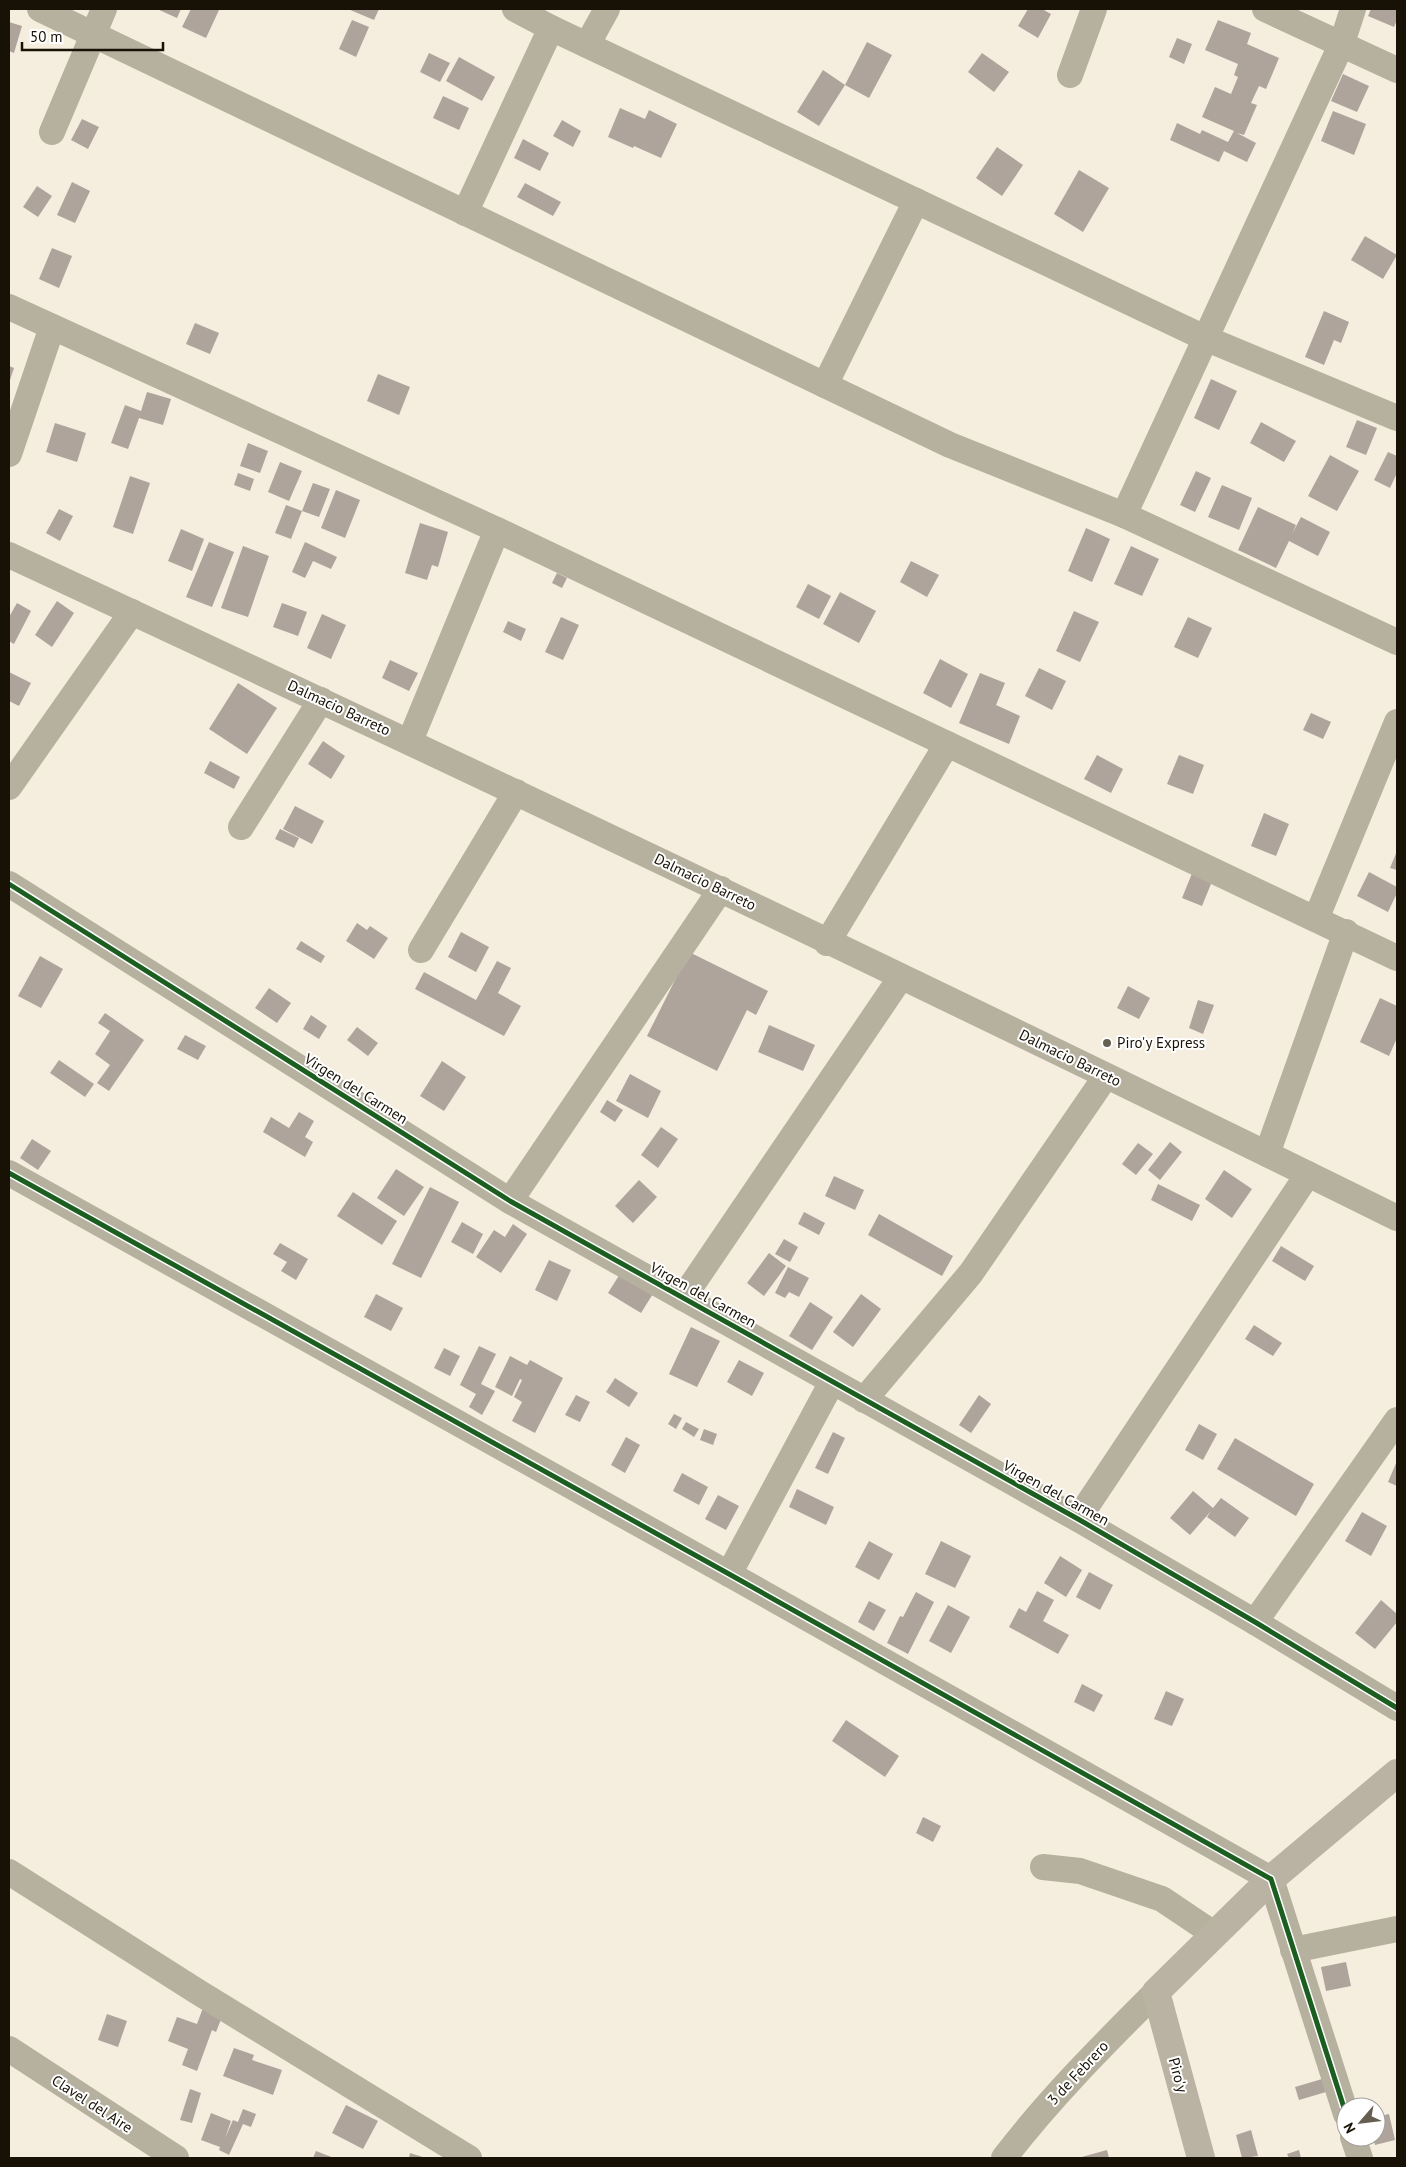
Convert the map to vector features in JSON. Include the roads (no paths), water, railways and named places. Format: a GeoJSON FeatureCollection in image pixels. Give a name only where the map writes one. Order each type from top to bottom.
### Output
{"type":"FeatureCollection","features":[{"type":"Feature","properties":{"kind":"main road"},"geometry":{"type":"LineString","coordinates":[[1156,1992],[1270,1879],[1397,1773]]}},
{"type":"Feature","properties":{"kind":"main road","name":"Piro'y"},"geometry":{"type":"LineString","coordinates":[[1156,1992],[1201,2158]]}},
{"type":"Feature","properties":{"kind":"street"},"geometry":{"type":"LineString","coordinates":[[40,9],[950,445],[1124,515],[1397,642]]}},
{"type":"Feature","properties":{"kind":"street"},"geometry":{"type":"LineString","coordinates":[[52,132],[104,9]]}},
{"type":"Feature","properties":{"kind":"street"},"geometry":{"type":"LineString","coordinates":[[515,9],[551,28],[1207,339],[1397,418]]}},
{"type":"Feature","properties":{"kind":"street"},"geometry":{"type":"LineString","coordinates":[[587,45],[607,9]]}},
{"type":"Feature","properties":{"kind":"street"},"geometry":{"type":"LineString","coordinates":[[1070,75],[1094,9]]}},
{"type":"Feature","properties":{"kind":"street"},"geometry":{"type":"LineString","coordinates":[[1265,9],[1397,70]]}},
{"type":"Feature","properties":{"kind":"street"},"geometry":{"type":"LineString","coordinates":[[1124,515],[1342,44],[1353,9]]}},
{"type":"Feature","properties":{"kind":"street"},"geometry":{"type":"LineString","coordinates":[[465,213],[551,28]]}},
{"type":"Feature","properties":{"kind":"street"},"geometry":{"type":"LineString","coordinates":[[825,385],[916,201]]}},
{"type":"Feature","properties":{"kind":"street"},"geometry":{"type":"LineString","coordinates":[[9,307],[497,530],[1346,932],[1397,958]]}},
{"type":"Feature","properties":{"kind":"street"},"geometry":{"type":"LineString","coordinates":[[9,454],[52,327]]}},
{"type":"Feature","properties":{"kind":"street"},"geometry":{"type":"LineString","coordinates":[[410,741],[497,530]]}},
{"type":"Feature","properties":{"kind":"street","name":"Dalmacio Barreto"},"geometry":{"type":"LineString","coordinates":[[9,555],[410,741],[720,889],[827,943],[901,976],[1397,1218]]}},
{"type":"Feature","properties":{"kind":"street"},"geometry":{"type":"LineString","coordinates":[[9,786],[132,612]]}},
{"type":"Feature","properties":{"kind":"street"},"geometry":{"type":"LineString","coordinates":[[241,827],[321,700]]}},
{"type":"Feature","properties":{"kind":"street"},"geometry":{"type":"LineString","coordinates":[[1316,919],[1397,722]]}},
{"type":"Feature","properties":{"kind":"street"},"geometry":{"type":"LineString","coordinates":[[827,943],[947,744]]}},
{"type":"Feature","properties":{"kind":"street"},"geometry":{"type":"LineString","coordinates":[[421,950],[516,792]]}},
{"type":"Feature","properties":{"kind":"street","name":"Virgen del Carmen"},"geometry":{"type":"LineString","coordinates":[[9,884],[510,1201],[1078,1519],[1256,1622],[1397,1708]]}},
{"type":"Feature","properties":{"kind":"street"},"geometry":{"type":"LineString","coordinates":[[510,1201],[720,889]]}},
{"type":"Feature","properties":{"kind":"street"},"geometry":{"type":"LineString","coordinates":[[1267,1154],[1346,932]]}},
{"type":"Feature","properties":{"kind":"street"},"geometry":{"type":"LineString","coordinates":[[683,1298],[901,976]]}},
{"type":"Feature","properties":{"kind":"street"},"geometry":{"type":"LineString","coordinates":[[864,1400],[971,1273],[1106,1076]]}},
{"type":"Feature","properties":{"kind":"street"},"geometry":{"type":"LineString","coordinates":[[9,1173],[729,1574],[1270,1879],[1341,2097]]}},
{"type":"Feature","properties":{"kind":"street"},"geometry":{"type":"LineString","coordinates":[[1078,1519],[1308,1174]]}},
{"type":"Feature","properties":{"kind":"street"},"geometry":{"type":"LineString","coordinates":[[729,1574],[832,1382]]}},
{"type":"Feature","properties":{"kind":"street"},"geometry":{"type":"LineString","coordinates":[[1256,1622],[1397,1420]]}},
{"type":"Feature","properties":{"kind":"street"},"geometry":{"type":"LineString","coordinates":[[1043,1867],[1080,1871],[1162,1899],[1214,1934]]}},
{"type":"Feature","properties":{"kind":"street"},"geometry":{"type":"LineString","coordinates":[[9,1872],[198,1992],[469,2158]]}},
{"type":"Feature","properties":{"kind":"street"},"geometry":{"type":"LineString","coordinates":[[1293,1950],[1397,1929]]}},
{"type":"Feature","properties":{"kind":"street","name":"3 de Febrero"},"geometry":{"type":"LineString","coordinates":[[1004,2158],[1026,2129],[1114,2034],[1156,1992]]}},
{"type":"Feature","properties":{"kind":"street","name":"Clavel del Aire"},"geometry":{"type":"LineString","coordinates":[[9,2049],[176,2158]]}},
{"type":"Feature","properties":{"kind":"place","name":"Piro'y Express"},"geometry":{"type":"Point","coordinates":[1107,1043]}}]}
